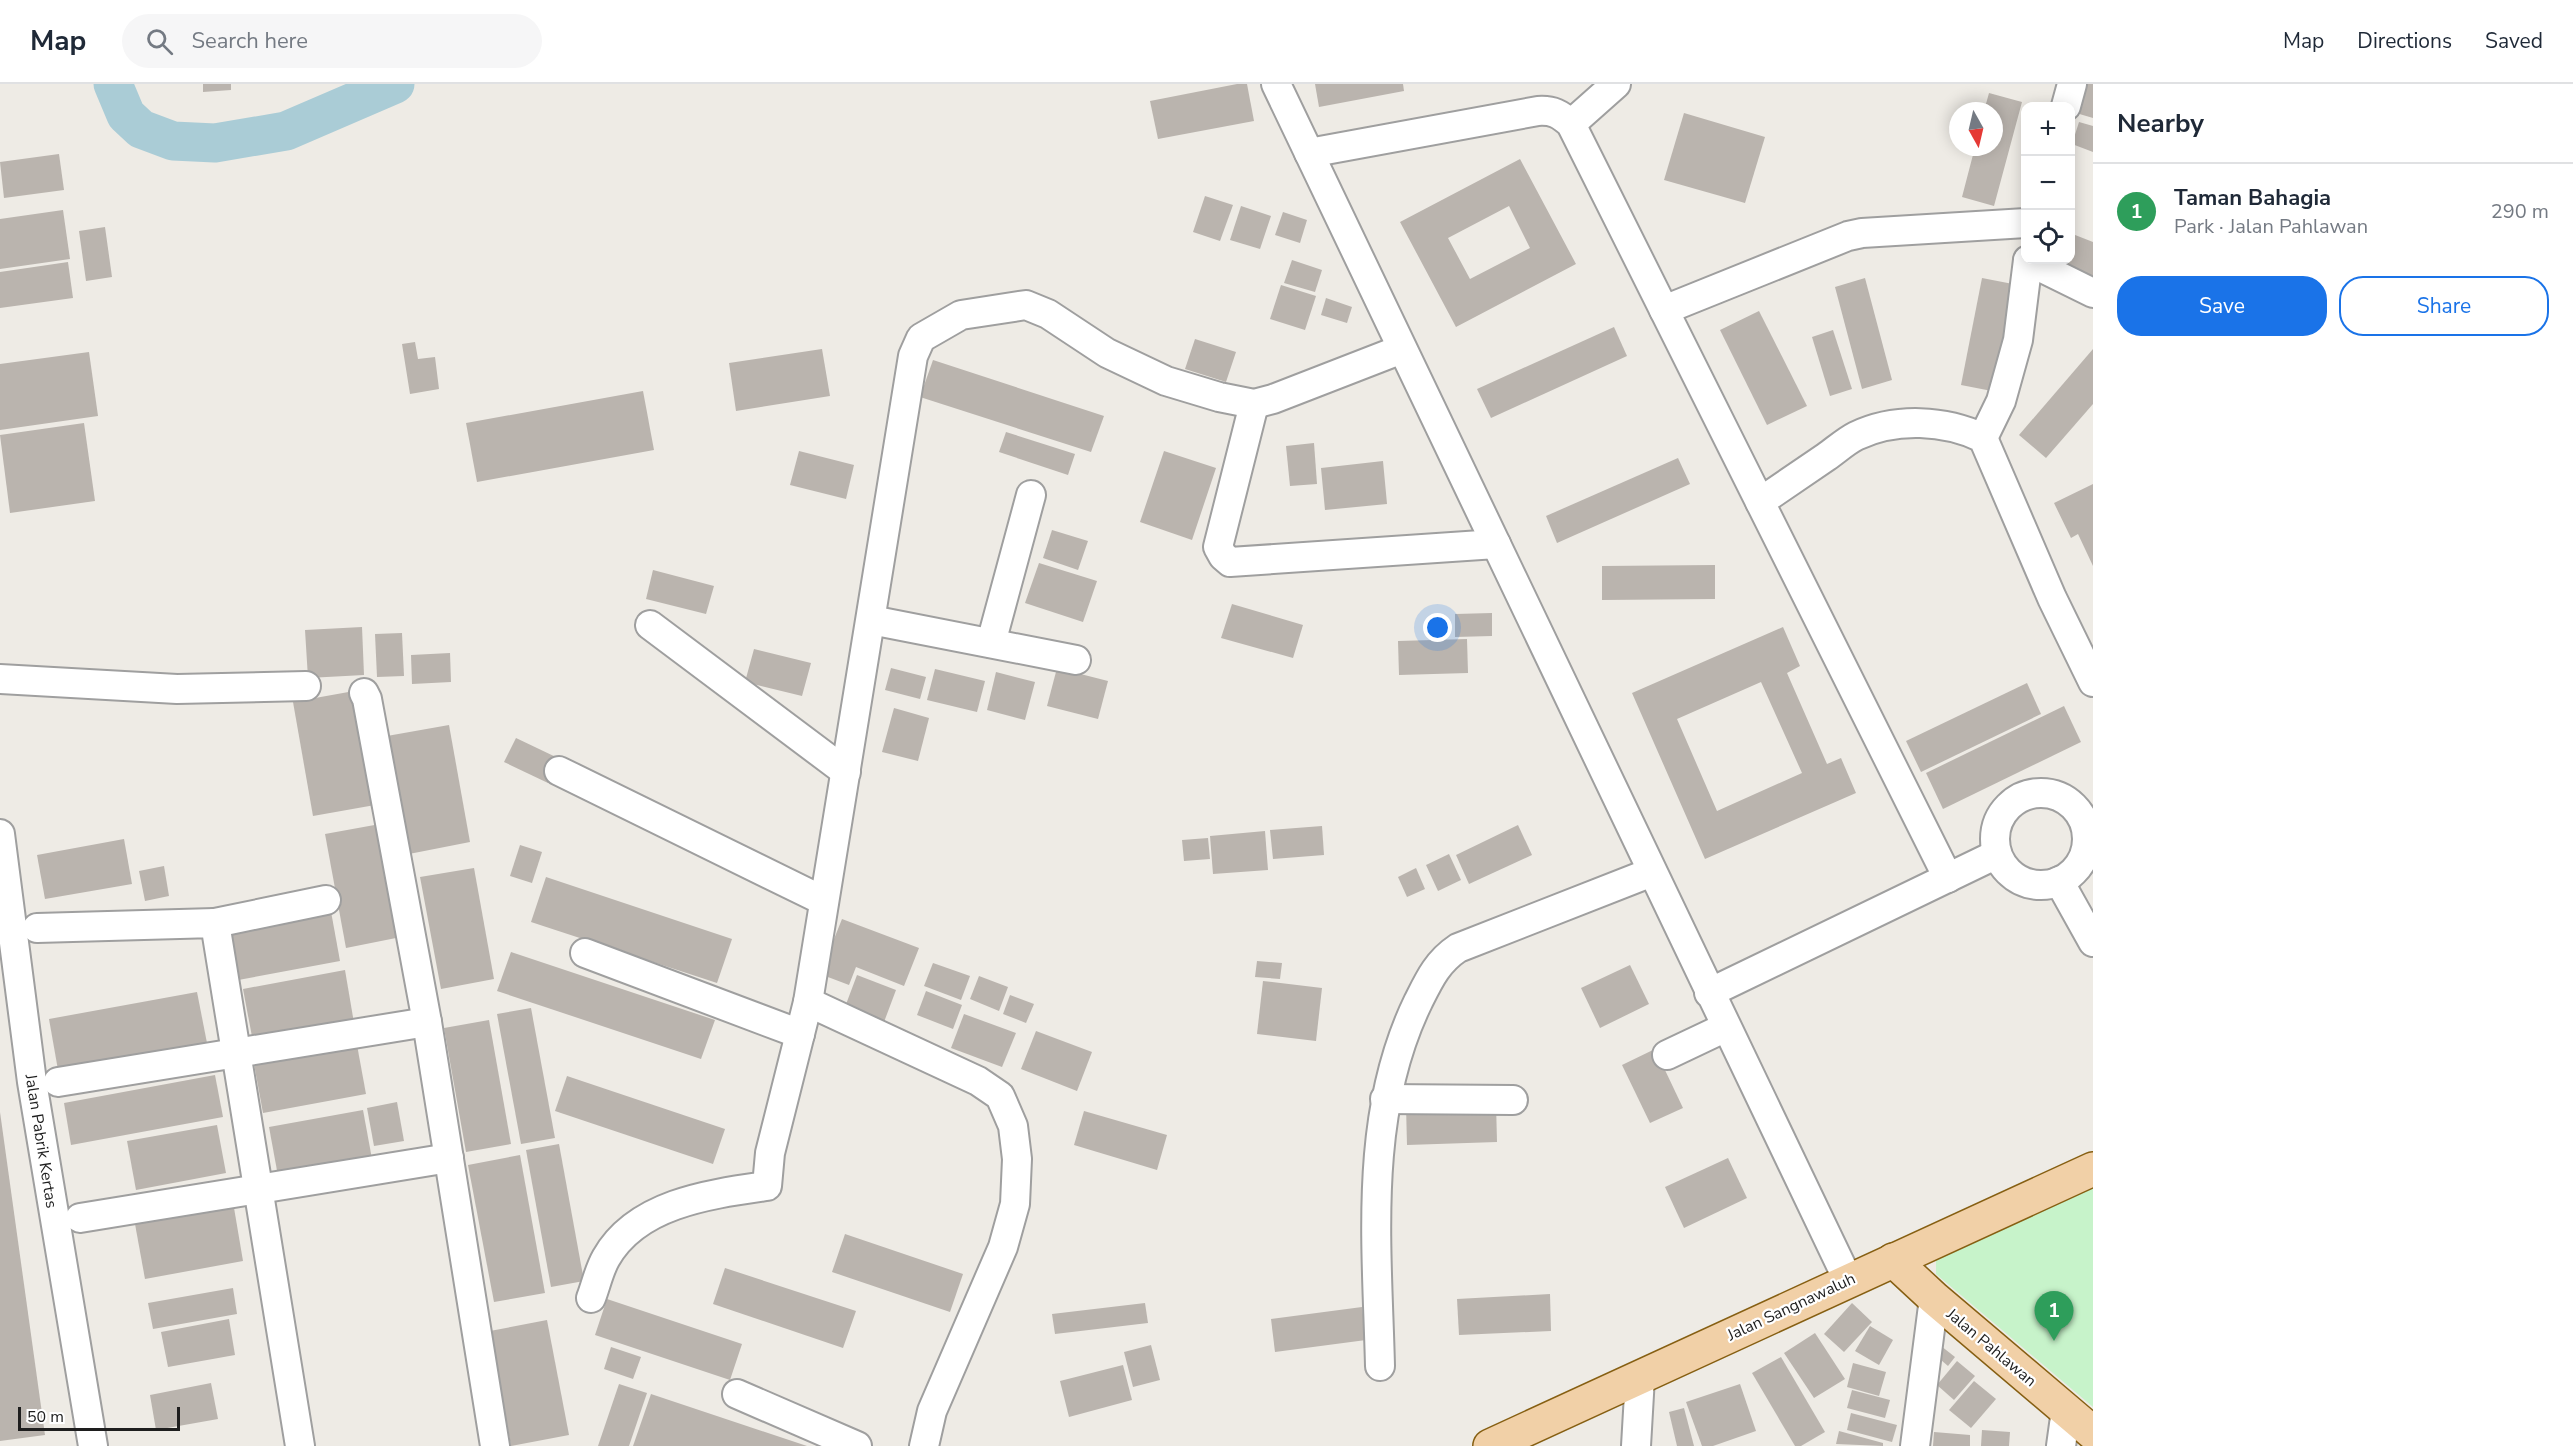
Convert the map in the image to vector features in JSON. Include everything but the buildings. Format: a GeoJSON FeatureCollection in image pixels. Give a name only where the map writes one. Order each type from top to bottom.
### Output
{"type":"FeatureCollection","features":[{"type":"Feature","properties":{"kind":"main road","name":"Jalan Sangnawaluh"},"geometry":{"type":"LineString","coordinates":[[1490,1446],[2093,1169]]}},
{"type":"Feature","properties":{"kind":"main road","name":"Jalan Pahlawan"},"geometry":{"type":"LineString","coordinates":[[1893,1260],[1934,1298],[2093,1433]]}},
{"type":"Feature","properties":{"kind":"street"},"geometry":{"type":"LineString","coordinates":[[1276,84],[1725,1027],[1848,1280]]}},
{"type":"Feature","properties":{"kind":"street"},"geometry":{"type":"LineString","coordinates":[[1571,124],[1616,84]]}},
{"type":"Feature","properties":{"kind":"street"},"geometry":{"type":"LineString","coordinates":[[2067,102],[2072,84]]}},
{"type":"Feature","properties":{"kind":"street"},"geometry":{"type":"LineString","coordinates":[[1309,153],[1538,111],[1550,110],[1561,114],[1571,124],[1948,878]]}},
{"type":"Feature","properties":{"kind":"street"},"geometry":{"type":"LineString","coordinates":[[1664,310],[1862,232],[2021,223]]}},
{"type":"Feature","properties":{"kind":"street"},"geometry":{"type":"LineString","coordinates":[[1983,438],[2001,401],[2018,340],[2028,264]]}},
{"type":"Feature","properties":{"kind":"street"},"geometry":{"type":"LineString","coordinates":[[2036,264],[2093,293]]}},
{"type":"Feature","properties":{"kind":"street"},"geometry":{"type":"LineString","coordinates":[[591,1298],[605,1259],[620,1239],[646,1220],[667,1208],[695,1199],[767,1186],[770,1152],[808,1002],[913,356],[921,338],[961,315],[1026,305],[1048,314],[1107,353],[1166,381],[1219,397],[1254,404],[1273,399],[1402,349]]}},
{"type":"Feature","properties":{"kind":"street"},"geometry":{"type":"LineString","coordinates":[[1254,404],[1218,547],[1230,562],[1496,544]]}},
{"type":"Feature","properties":{"kind":"street"},"geometry":{"type":"LineString","coordinates":[[1760,502],[1856,436],[1882,428],[1922,423],[1945,424],[1963,428],[1983,438],[2052,598],[2093,682]]}},
{"type":"Feature","properties":{"kind":"street"},"geometry":{"type":"LineString","coordinates":[[991,643],[1031,495]]}},
{"type":"Feature","properties":{"kind":"street"},"geometry":{"type":"LineString","coordinates":[[871,620],[1076,660]]}},
{"type":"Feature","properties":{"kind":"street"},"geometry":{"type":"LineString","coordinates":[[650,625],[846,772]]}},
{"type":"Feature","properties":{"kind":"street"},"geometry":{"type":"LineString","coordinates":[[0,679],[177,689],[306,686]]}},
{"type":"Feature","properties":{"kind":"street"},"geometry":{"type":"LineString","coordinates":[[364,693],[367,699],[427,1022],[495,1446]]}},
{"type":"Feature","properties":{"kind":"street"},"geometry":{"type":"LineString","coordinates":[[559,771],[824,902]]}},
{"type":"Feature","properties":{"kind":"street"},"geometry":{"type":"LineString","coordinates":[[2045,793],[2060,797],[2087,816],[2084,854],[2072,873],[2059,881],[2045,885],[2030,884],[2016,878],[1997,854],[1995,839],[1997,824],[2016,800],[2030,794],[2045,793]]}},
{"type":"Feature","properties":{"kind":"street","name":"Jalan Pabrik Kertas"},"geometry":{"type":"LineString","coordinates":[[0,834],[32,1082],[93,1446]]}},
{"type":"Feature","properties":{"kind":"street"},"geometry":{"type":"LineString","coordinates":[[1710,993],[1997,854]]}},
{"type":"Feature","properties":{"kind":"street"},"geometry":{"type":"LineString","coordinates":[[1380,1366],[1376,1184],[1385,1099],[1408,1022],[1436,967],[1448,954],[1473,941],[1652,872]]}},
{"type":"Feature","properties":{"kind":"street"},"geometry":{"type":"LineString","coordinates":[[2059,881],[2093,942]]}},
{"type":"Feature","properties":{"kind":"street"},"geometry":{"type":"LineString","coordinates":[[37,928],[215,923],[326,900]]}},
{"type":"Feature","properties":{"kind":"street"},"geometry":{"type":"LineString","coordinates":[[215,923],[300,1446]]}},
{"type":"Feature","properties":{"kind":"street"},"geometry":{"type":"LineString","coordinates":[[585,953],[800,1034]]}},
{"type":"Feature","properties":{"kind":"street"},"geometry":{"type":"LineString","coordinates":[[808,1002],[978,1081],[1000,1096],[1013,1126],[1017,1159],[1015,1204],[1003,1247],[932,1411],[924,1446]]}},
{"type":"Feature","properties":{"kind":"street"},"geometry":{"type":"LineString","coordinates":[[58,1082],[427,1022]]}},
{"type":"Feature","properties":{"kind":"street"},"geometry":{"type":"LineString","coordinates":[[1667,1055],[1725,1027]]}},
{"type":"Feature","properties":{"kind":"street"},"geometry":{"type":"LineString","coordinates":[[1385,1099],[1513,1100]]}},
{"type":"Feature","properties":{"kind":"street"},"geometry":{"type":"LineString","coordinates":[[80,1218],[258,1187],[449,1158]]}},
{"type":"Feature","properties":{"kind":"street"},"geometry":{"type":"LineString","coordinates":[[1915,1446],[1934,1298]]}},
{"type":"Feature","properties":{"kind":"street"},"geometry":{"type":"LineString","coordinates":[[1636,1446],[1640,1377]]}},
{"type":"Feature","properties":{"kind":"street"},"geometry":{"type":"LineString","coordinates":[[736,1394],[857,1446]]}},
{"type":"Feature","properties":{"kind":"street"},"geometry":{"type":"LineString","coordinates":[[2061,1446],[2066,1410]]}},
{"type":"Feature","properties":{"kind":"green space"},"geometry":{"type":"Polygon","coordinates":[[[2093,1185],[2093,1407],[1936,1274],[1936,1256],[2093,1185]]]}},
{"type":"Feature","properties":{"kind":"waterway"},"geometry":{"type":"LineString","coordinates":[[113,84],[126,115],[141,129],[173,141],[215,143],[286,131],[395,84]]}},
{"type":"Feature","properties":{"kind":"place","name":"Taman Bahagia"},"geometry":{"type":"Point","coordinates":[2054,1341]}}]}
